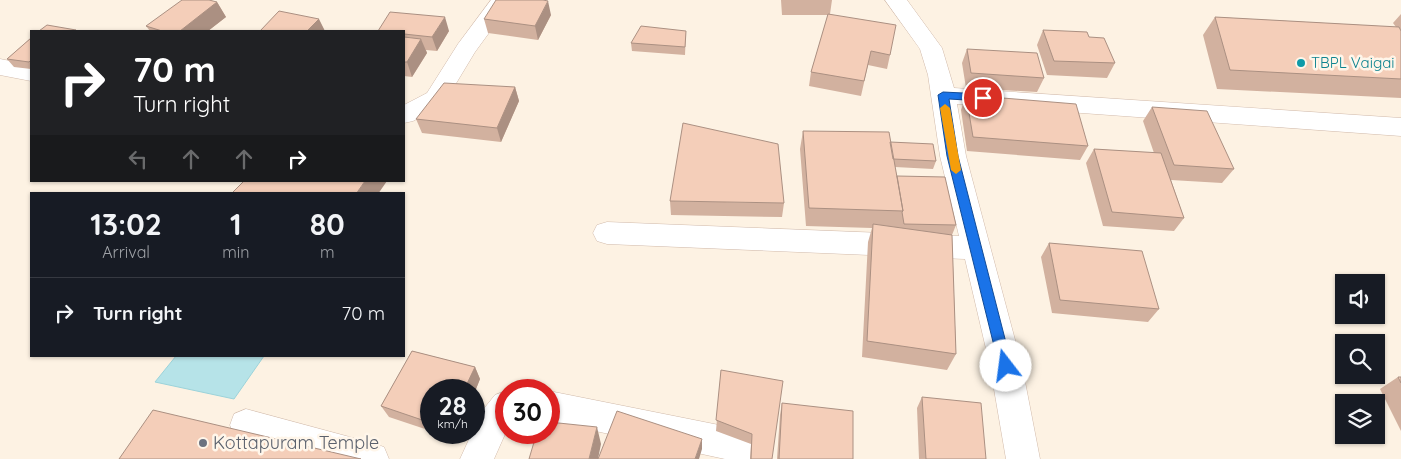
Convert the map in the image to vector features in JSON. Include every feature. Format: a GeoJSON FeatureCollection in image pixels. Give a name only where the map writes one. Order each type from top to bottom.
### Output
{"type":"FeatureCollection","features":[{"type":"Feature","properties":{"kind":"street"},"geometry":{"type":"LineString","coordinates":[[405,115],[435,100],[466,49],[502,0]]}},
{"type":"Feature","properties":{"kind":"street"},"geometry":{"type":"LineString","coordinates":[[896,0],[931,48],[940,75],[953,156],[1006,366],[1023,459]]}},
{"type":"Feature","properties":{"kind":"street"},"geometry":{"type":"LineString","coordinates":[[0,67],[30,73]]}},
{"type":"Feature","properties":{"kind":"street"},"geometry":{"type":"LineString","coordinates":[[943,95],[1401,127]]}},
{"type":"Feature","properties":{"kind":"street"},"geometry":{"type":"LineString","coordinates":[[608,233],[975,248]]}},
{"type":"Feature","properties":{"kind":"street"},"geometry":{"type":"LineString","coordinates":[[560,408],[719,441],[736,447],[746,459]]}},
{"type":"Feature","properties":{"kind":"street"},"geometry":{"type":"LineString","coordinates":[[477,459],[495,421]]}},
{"type":"Feature","properties":{"kind":"street"},"geometry":{"type":"LineString","coordinates":[[246,426],[372,459]]}},
{"type":"Feature","properties":{"kind":"water"},"geometry":{"type":"Polygon","coordinates":[[[175,357],[263,357],[234,399],[155,382],[175,357]]]}},
{"type":"Feature","properties":{"kind":"building"},"geometry":{"type":"Polygon","coordinates":[[[182,0],[209,0],[217,2],[181,30],[159,30],[146,26],[182,0]]]}},
{"type":"Feature","properties":{"kind":"building"},"geometry":{"type":"Polygon","coordinates":[[[496,0],[548,1],[535,26],[484,19],[496,0]]]}},
{"type":"Feature","properties":{"kind":"building"},"geometry":{"type":"Polygon","coordinates":[[[279,11],[319,19],[308,30],[261,30],[279,11]]]}},
{"type":"Feature","properties":{"kind":"building"},"geometry":{"type":"Polygon","coordinates":[[[390,12],[445,17],[432,37],[405,34],[405,30],[379,30],[390,12]]]}},
{"type":"Feature","properties":{"kind":"building"},"geometry":{"type":"Polygon","coordinates":[[[828,14],[896,25],[890,55],[871,51],[864,81],[811,72],[828,14]]]}},
{"type":"Feature","properties":{"kind":"building"},"geometry":{"type":"Polygon","coordinates":[[[1215,17],[1399,27],[1401,31],[1401,79],[1230,70],[1215,17]]]}},
{"type":"Feature","properties":{"kind":"building"},"geometry":{"type":"Polygon","coordinates":[[[47,25],[76,30],[40,30],[47,25]]]}},
{"type":"Feature","properties":{"kind":"building"},"geometry":{"type":"Polygon","coordinates":[[[641,26],[686,31],[685,47],[631,43],[641,26]]]}},
{"type":"Feature","properties":{"kind":"building"},"geometry":{"type":"Polygon","coordinates":[[[1043,30],[1087,32],[1089,37],[1104,38],[1115,63],[1054,61],[1043,30]]]}},
{"type":"Feature","properties":{"kind":"building"},"geometry":{"type":"Polygon","coordinates":[[[405,37],[421,39],[407,62],[405,62],[405,37]]]}},
{"type":"Feature","properties":{"kind":"building"},"geometry":{"type":"Polygon","coordinates":[[[30,39],[29,62],[7,59],[30,39]]]}},
{"type":"Feature","properties":{"kind":"building"},"geometry":{"type":"Polygon","coordinates":[[[967,49],[1037,53],[1044,78],[971,73],[967,49]]]}},
{"type":"Feature","properties":{"kind":"building"},"geometry":{"type":"Polygon","coordinates":[[[444,83],[515,87],[497,128],[416,119],[444,83]]]}},
{"type":"Feature","properties":{"kind":"building"},"geometry":{"type":"Polygon","coordinates":[[[966,95],[1076,104],[1088,146],[973,137],[966,95]]]}},
{"type":"Feature","properties":{"kind":"building"},"geometry":{"type":"Polygon","coordinates":[[[1152,107],[1207,111],[1234,169],[1174,165],[1152,107]]]}},
{"type":"Feature","properties":{"kind":"building"},"geometry":{"type":"Polygon","coordinates":[[[683,123],[778,144],[784,203],[670,201],[683,123]]]}},
{"type":"Feature","properties":{"kind":"building"},"geometry":{"type":"Polygon","coordinates":[[[803,131],[889,132],[903,211],[809,208],[803,131]]]}},
{"type":"Feature","properties":{"kind":"building"},"geometry":{"type":"Polygon","coordinates":[[[890,142],[933,144],[936,161],[893,159],[890,142]]]}},
{"type":"Feature","properties":{"kind":"building"},"geometry":{"type":"Polygon","coordinates":[[[1094,149],[1161,153],[1184,218],[1112,212],[1094,149]]]}},
{"type":"Feature","properties":{"kind":"building"},"geometry":{"type":"Polygon","coordinates":[[[897,176],[945,177],[956,225],[904,224],[897,176]]]}},
{"type":"Feature","properties":{"kind":"building"},"geometry":{"type":"Polygon","coordinates":[[[243,182],[364,182],[357,192],[233,192],[243,182]]]}},
{"type":"Feature","properties":{"kind":"building"},"geometry":{"type":"Polygon","coordinates":[[[873,224],[952,235],[956,354],[867,341],[873,224]]]}},
{"type":"Feature","properties":{"kind":"building"},"geometry":{"type":"Polygon","coordinates":[[[1049,243],[1142,251],[1159,309],[1060,300],[1049,243]]]}},
{"type":"Feature","properties":{"kind":"building"},"geometry":{"type":"Polygon","coordinates":[[[412,351],[475,367],[469,379],[420,379],[420,419],[381,406],[412,351]]]}},
{"type":"Feature","properties":{"kind":"building"},"geometry":{"type":"Polygon","coordinates":[[[721,370],[783,381],[772,459],[751,459],[752,434],[716,420],[721,370]]]}},
{"type":"Feature","properties":{"kind":"building"},"geometry":{"type":"Polygon","coordinates":[[[922,397],[981,403],[986,459],[926,459],[922,397]]]}},
{"type":"Feature","properties":{"kind":"building"},"geometry":{"type":"Polygon","coordinates":[[[782,403],[853,411],[853,459],[779,459],[782,403]]]}},
{"type":"Feature","properties":{"kind":"building"},"geometry":{"type":"Polygon","coordinates":[[[153,410],[361,459],[119,459],[153,410]]]}},
{"type":"Feature","properties":{"kind":"building"},"geometry":{"type":"Polygon","coordinates":[[[617,411],[702,439],[695,459],[598,459],[617,411]]]}},
{"type":"Feature","properties":{"kind":"building"},"geometry":{"type":"Polygon","coordinates":[[[560,423],[597,427],[589,459],[529,459],[533,444],[560,444],[560,423]]]}},
{"type":"Feature","properties":{"kind":"slow traffic"},"geometry":{"type":"LineString","coordinates":[[945,108],[956,170]]}},
{"type":"Feature","properties":{"kind":"place","name":"TBPL Vaigai"},"geometry":{"type":"Point","coordinates":[1301,63]}},
{"type":"Feature","properties":{"kind":"place","name":"Kottapuram Temple"},"geometry":{"type":"Point","coordinates":[203,443]}},
{"type":"Feature","properties":{"kind":"route"},"geometry":{"type":"LineString","coordinates":[[983,98],[943,95],[953,156],[982,278],[1006,366]]}}]}
